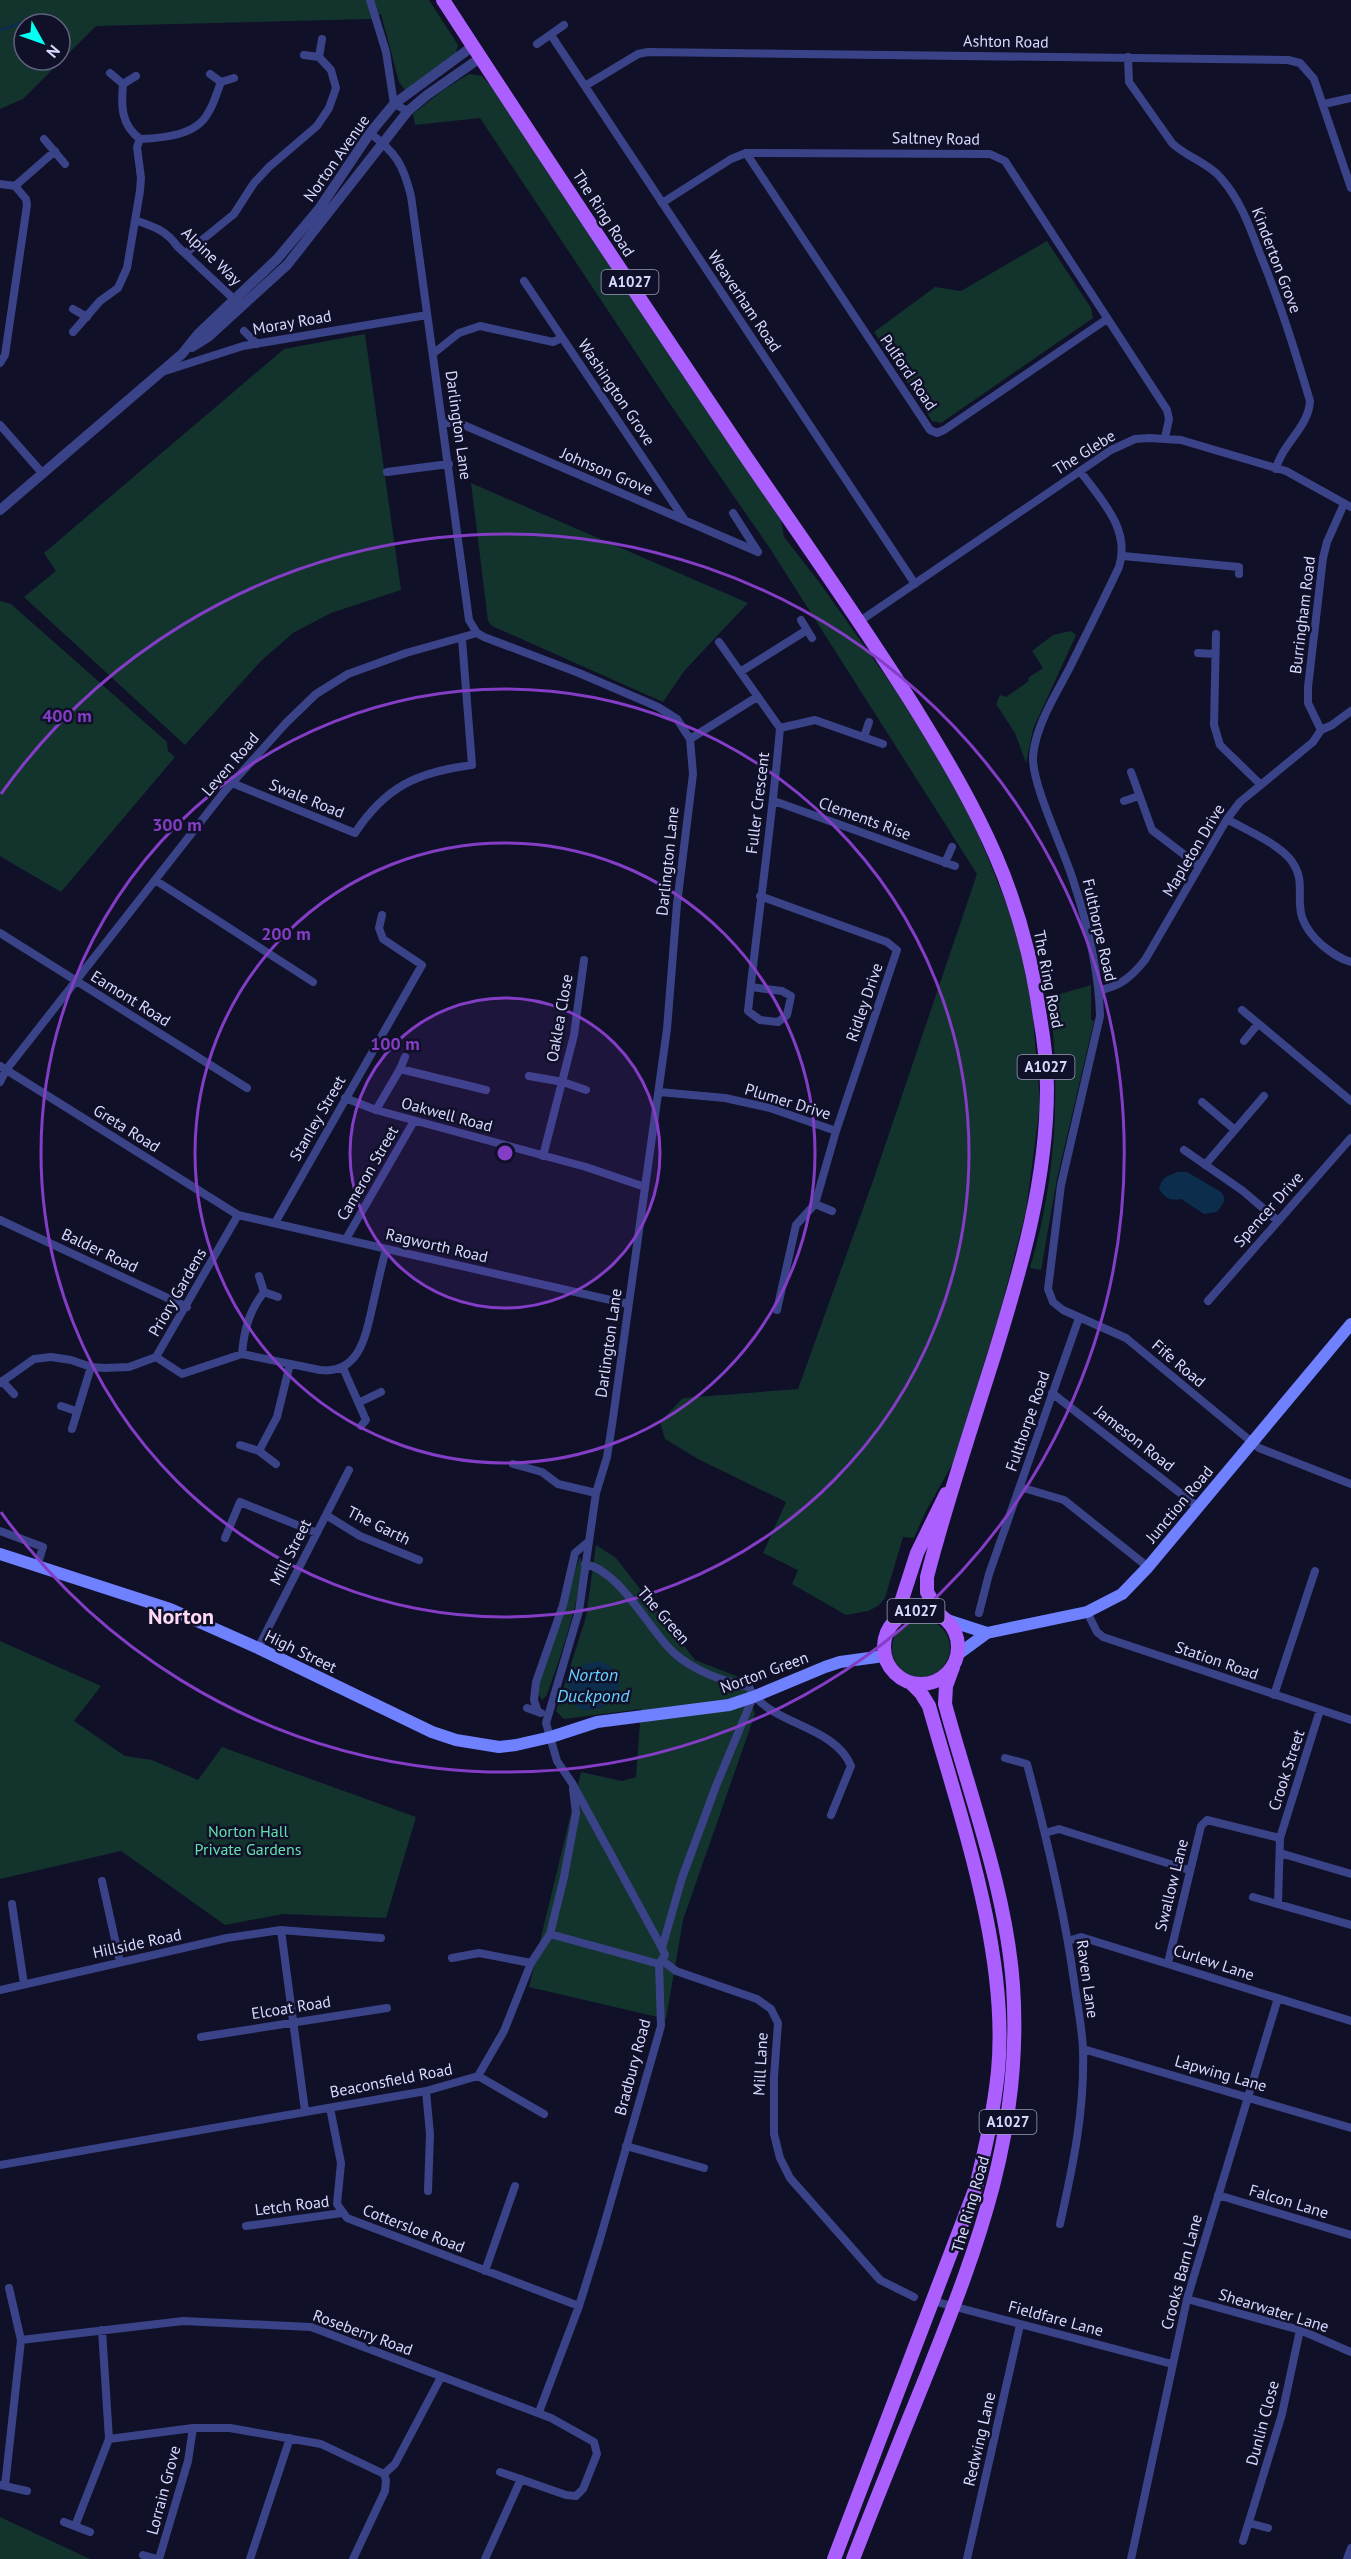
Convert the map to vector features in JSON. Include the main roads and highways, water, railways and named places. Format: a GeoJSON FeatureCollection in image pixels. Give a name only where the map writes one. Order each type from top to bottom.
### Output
{"type":"FeatureCollection","features":[{"type":"Feature","properties":{"kind":"main road","name":"The Ring Road"},"geometry":{"type":"LineString","coordinates":[[443,0],[744,453],[860,621],[955,772],[998,856],[1024,934],[1037,993],[1044,1040],[1047,1083],[1046,1129],[1033,1215],[1017,1278],[927,1577],[927,1592],[944,1618]]}},
{"type":"Feature","properties":{"kind":"main road","name":"Junction Road"},"geometry":{"type":"LineString","coordinates":[[955,1661],[987,1633],[1086,1612],[1122,1594],[1148,1568],[1351,1324]]}},
{"type":"Feature","properties":{"kind":"main road","name":"The Ring Road"},"geometry":{"type":"LineString","coordinates":[[895,1621],[916,1552],[955,1479]]}},
{"type":"Feature","properties":{"kind":"main road","name":"High Street"},"geometry":{"type":"LineString","coordinates":[[0,1554],[170,1609],[258,1648],[432,1732],[456,1740],[499,1747],[551,1737]]}},
{"type":"Feature","properties":{"kind":"main road","name":"A1027"},"geometry":{"type":"LineString","coordinates":[[911,1683],[900,1678],[889,1667],[884,1656],[884,1642],[895,1621],[916,1611],[927,1610],[944,1618],[955,1632],[955,1661]]}},
{"type":"Feature","properties":{"kind":"main road","name":"Junction Road"},"geometry":{"type":"LineString","coordinates":[[944,1618],[987,1633]]}},
{"type":"Feature","properties":{"kind":"main road","name":"Norton Green"},"geometry":{"type":"LineString","coordinates":[[551,1737],[597,1722],[729,1705],[840,1662],[884,1656]]}},
{"type":"Feature","properties":{"kind":"main road","name":"The Ring Road"},"geometry":{"type":"LineString","coordinates":[[853,2559],[981,2234],[1002,2155],[1012,2091],[1013,1984],[1008,1944],[992,1872],[945,1704],[946,1686],[955,1661]]}},
{"type":"Feature","properties":{"kind":"main road"},"geometry":{"type":"LineString","coordinates":[[911,1683],[933,1681],[943,1676],[955,1661]]}},
{"type":"Feature","properties":{"kind":"main road","name":"The Ring Road"},"geometry":{"type":"LineString","coordinates":[[834,2559],[975,2187],[990,2131],[998,2069],[999,2019],[993,1953],[982,1898],[929,1706],[911,1683]]}},
{"type":"Feature","properties":{"kind":"water"},"geometry":{"type":"Polygon","coordinates":[[[1178,1172],[1187,1172],[1221,1192],[1224,1202],[1217,1212],[1204,1214],[1181,1199],[1174,1200],[1163,1195],[1159,1189],[1161,1182],[1178,1172]]]}},
{"type":"Feature","properties":{"kind":"water","name":"Norton Duckpond"},"geometry":{"type":"Polygon","coordinates":[[[597,1661],[609,1666],[616,1673],[619,1682],[618,1691],[605,1706],[594,1710],[580,1709],[568,1697],[571,1677],[584,1665],[597,1661]]]}},
{"type":"Feature","properties":{"kind":"waterway"},"geometry":{"type":"LineString","coordinates":[[0,30],[12,26]]}},
{"type":"Feature","properties":{"kind":"district","name":"Norton"},"geometry":{"type":"Point","coordinates":[181,1616]}},
{"type":"Feature","properties":{"kind":"park label","name":"Norton Hall Private Gardens"},"geometry":{"type":"Point","coordinates":[248,1840]}}]}
